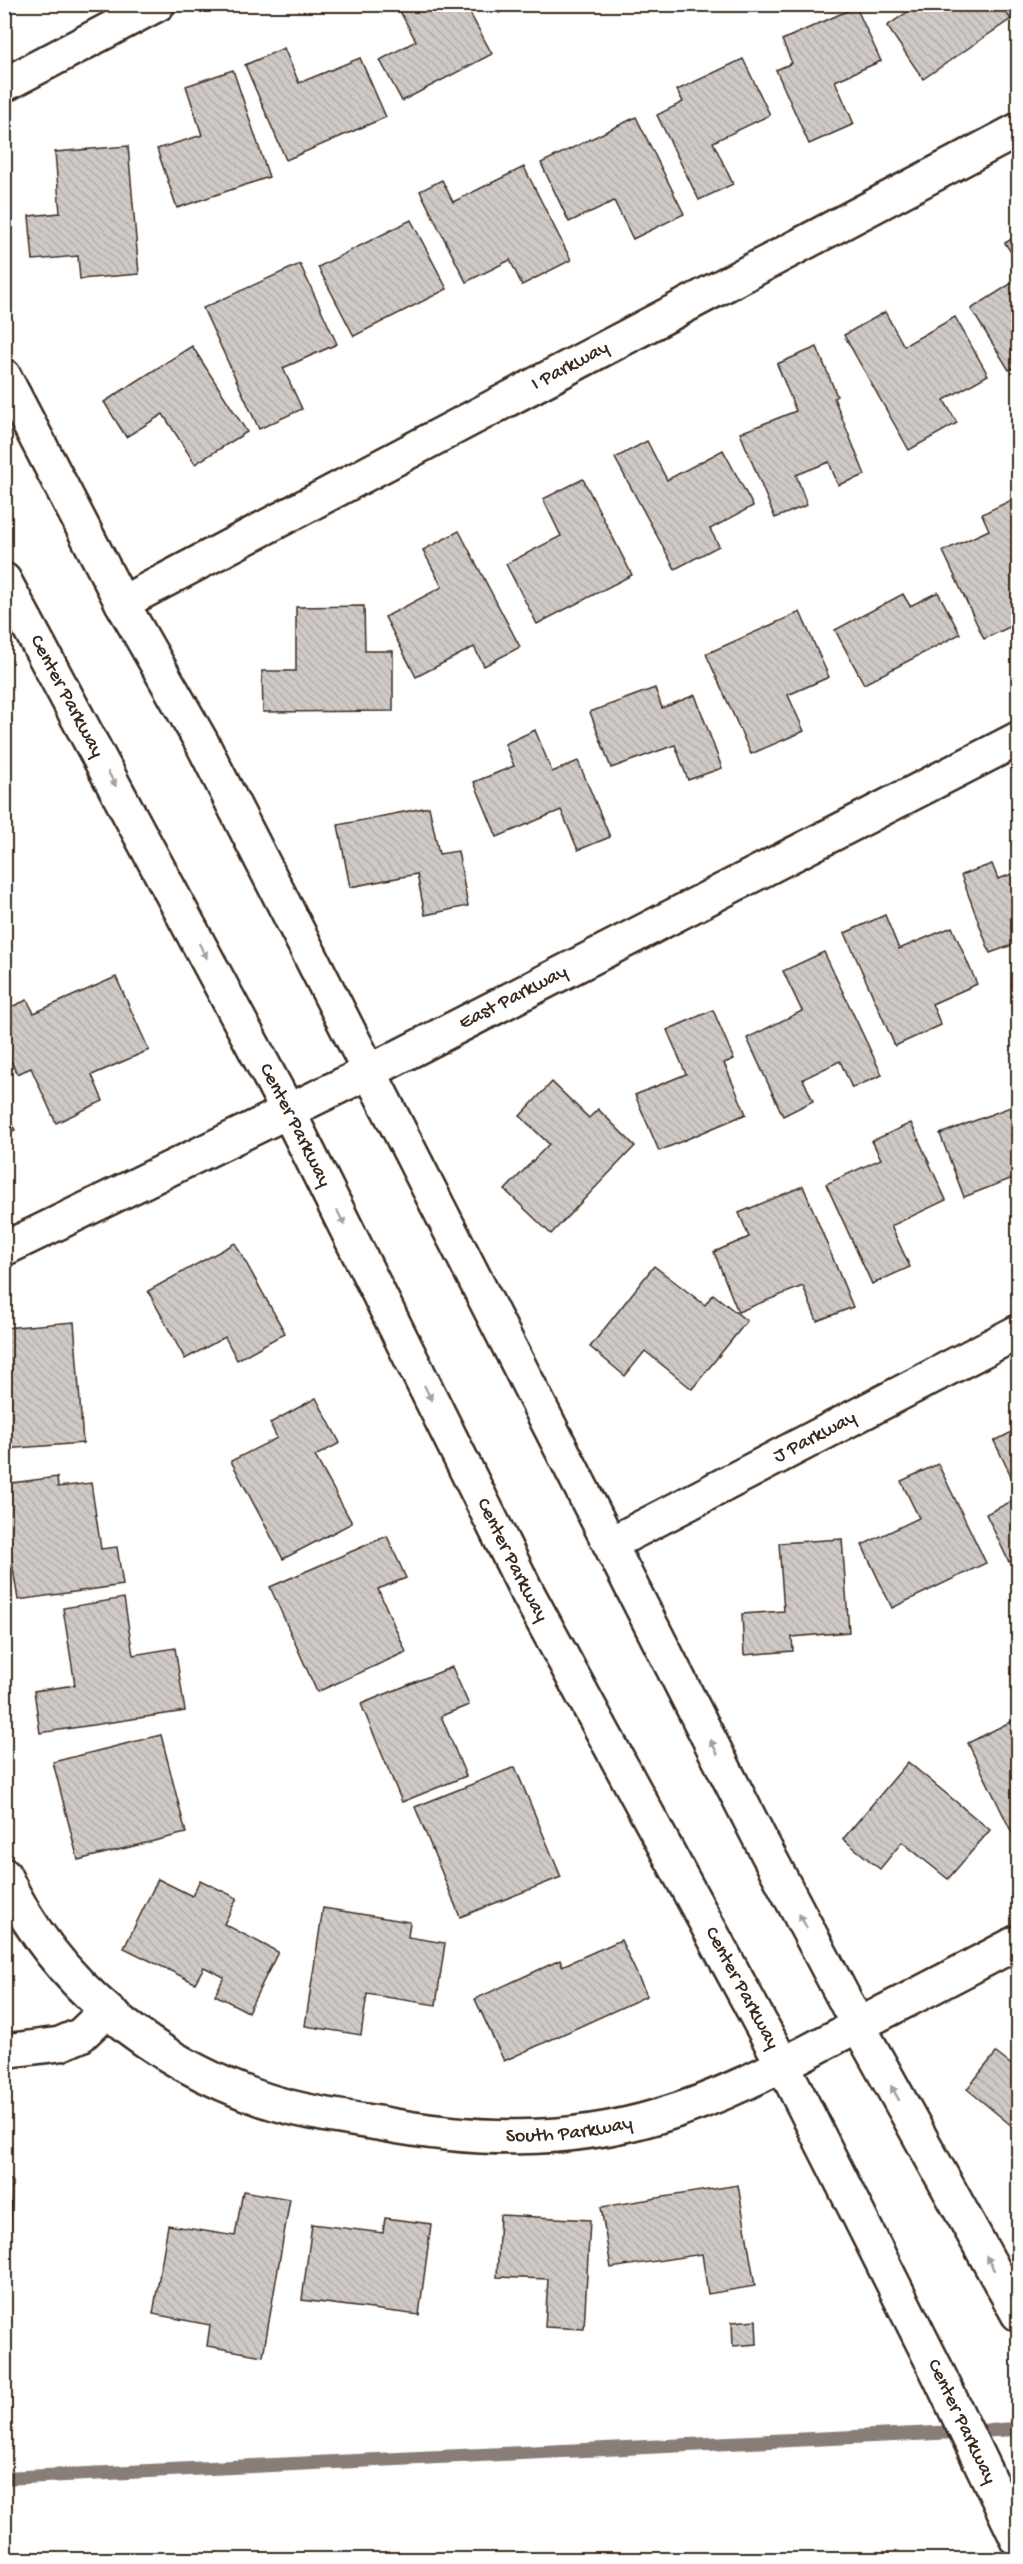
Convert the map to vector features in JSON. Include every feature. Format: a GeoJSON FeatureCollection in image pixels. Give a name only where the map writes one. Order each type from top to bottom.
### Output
{"type":"FeatureCollection","features":[{"type":"Feature","properties":{"kind":"street"},"geometry":{"type":"LineString","coordinates":[[4,85],[158,4]]}},
{"type":"Feature","properties":{"kind":"street","name":"I Parkway"},"geometry":{"type":"LineString","coordinates":[[122,603],[1018,130]]}},
{"type":"Feature","properties":{"kind":"street"},"geometry":{"type":"LineString","coordinates":[[4,376],[122,603],[202,743],[858,2025],[1018,2314]]}},
{"type":"Feature","properties":{"kind":"street","name":"Center Parkway"},"geometry":{"type":"LineString","coordinates":[[9,601],[53,667],[288,1111],[525,1588],[783,2065],[936,2369],[1018,2540]]}},
{"type":"Feature","properties":{"kind":"street","name":"East Parkway"},"geometry":{"type":"LineString","coordinates":[[4,1249],[369,1072],[1018,740]]}},
{"type":"Feature","properties":{"kind":"street","name":"J Parkway"},"geometry":{"type":"LineString","coordinates":[[610,1544],[1018,1332]]}},
{"type":"Feature","properties":{"kind":"street","name":"South Parkway"},"geometry":{"type":"LineString","coordinates":[[4,1875],[40,1938],[73,1979],[106,2011],[172,2059],[218,2082],[267,2101],[430,2133],[477,2138],[523,2138],[615,2128],[703,2101],[783,2065],[1018,1942]]}},
{"type":"Feature","properties":{"kind":"street"},"geometry":{"type":"LineString","coordinates":[[4,2051],[60,2044],[81,2035],[106,2011]]}},
{"type":"Feature","properties":{"kind":"building"},"geometry":{"type":"Polygon","coordinates":[[[396,4],[465,4],[492,54],[402,101],[380,60],[416,41],[396,4]]]}},
{"type":"Feature","properties":{"kind":"building"},"geometry":{"type":"Polygon","coordinates":[[[495,4],[516,4],[499,13],[495,4]]]}},
{"type":"Feature","properties":{"kind":"building"},"geometry":{"type":"Polygon","coordinates":[[[919,4],[1000,4],[1011,19],[923,79],[887,26],[919,4]]]}},
{"type":"Feature","properties":{"kind":"building"},"geometry":{"type":"Polygon","coordinates":[[[856,7],[881,61],[835,81],[854,124],[809,144],[776,70],[792,63],[782,40],[856,7]]]}},
{"type":"Feature","properties":{"kind":"building"},"geometry":{"type":"Polygon","coordinates":[[[284,48],[299,83],[360,58],[386,117],[286,160],[245,65],[284,48]]]}},
{"type":"Feature","properties":{"kind":"building"},"geometry":{"type":"Polygon","coordinates":[[[743,59],[770,115],[713,142],[733,184],[699,200],[657,115],[683,102],[677,90],[743,59]]]}},
{"type":"Feature","properties":{"kind":"building"},"geometry":{"type":"Polygon","coordinates":[[[233,70],[269,177],[177,208],[157,149],[202,135],[186,86],[233,70]]]}},
{"type":"Feature","properties":{"kind":"building"},"geometry":{"type":"Polygon","coordinates":[[[636,117],[684,214],[633,239],[614,201],[569,222],[541,163],[636,117]]]}},
{"type":"Feature","properties":{"kind":"building"},"geometry":{"type":"Polygon","coordinates":[[[128,146],[139,274],[80,279],[78,256],[33,260],[29,216],[60,213],[55,152],[128,146]]]}},
{"type":"Feature","properties":{"kind":"building"},"geometry":{"type":"Polygon","coordinates":[[[524,167],[571,260],[522,285],[510,260],[466,282],[420,191],[442,180],[453,202],[524,167]]]}},
{"type":"Feature","properties":{"kind":"building"},"geometry":{"type":"Polygon","coordinates":[[[411,220],[447,289],[354,336],[318,267],[411,220]]]}},
{"type":"Feature","properties":{"kind":"building"},"geometry":{"type":"Polygon","coordinates":[[[1018,235],[1018,263],[1005,243],[1018,235]]]}},
{"type":"Feature","properties":{"kind":"building"},"geometry":{"type":"Polygon","coordinates":[[[300,264],[337,344],[283,368],[302,409],[259,429],[203,308],[300,264]]]}},
{"type":"Feature","properties":{"kind":"building"},"geometry":{"type":"Polygon","coordinates":[[[1018,279],[1018,364],[1009,370],[971,309],[1018,279]]]}},
{"type":"Feature","properties":{"kind":"building"},"geometry":{"type":"Polygon","coordinates":[[[885,312],[904,346],[955,317],[988,375],[944,400],[957,423],[909,450],[844,335],[885,312]]]}},
{"type":"Feature","properties":{"kind":"building"},"geometry":{"type":"Polygon","coordinates":[[[192,346],[247,432],[195,464],[163,414],[126,437],[104,402],[192,346]]]}},
{"type":"Feature","properties":{"kind":"building"},"geometry":{"type":"Polygon","coordinates":[[[817,347],[837,396],[834,398],[865,475],[838,485],[829,462],[796,475],[807,505],[775,518],[740,433],[796,411],[777,364],[817,347]]]}},
{"type":"Feature","properties":{"kind":"building"},"geometry":{"type":"Polygon","coordinates":[[[647,441],[667,480],[723,450],[753,506],[710,529],[719,546],[675,569],[615,458],[647,441]]]}},
{"type":"Feature","properties":{"kind":"building"},"geometry":{"type":"Polygon","coordinates":[[[583,479],[632,575],[537,624],[506,564],[561,536],[543,499],[583,479]]]}},
{"type":"Feature","properties":{"kind":"building"},"geometry":{"type":"Polygon","coordinates":[[[1018,497],[1018,551],[1013,554],[1018,566],[1018,623],[984,639],[943,551],[989,530],[982,514],[1018,497]]]}},
{"type":"Feature","properties":{"kind":"building"},"geometry":{"type":"Polygon","coordinates":[[[459,531],[520,647],[484,666],[474,647],[416,677],[385,617],[442,587],[423,550],[459,531]]]}},
{"type":"Feature","properties":{"kind":"building"},"geometry":{"type":"Polygon","coordinates":[[[938,592],[960,634],[864,684],[835,630],[903,594],[910,606],[938,592]]]}},
{"type":"Feature","properties":{"kind":"building"},"geometry":{"type":"Polygon","coordinates":[[[364,606],[365,651],[393,651],[393,711],[263,712],[262,671],[296,671],[296,607],[364,606]]]}},
{"type":"Feature","properties":{"kind":"building"},"geometry":{"type":"Polygon","coordinates":[[[800,612],[829,677],[788,695],[804,731],[751,754],[706,654],[800,612]]]}},
{"type":"Feature","properties":{"kind":"building"},"geometry":{"type":"Polygon","coordinates":[[[655,688],[662,708],[695,695],[722,768],[688,780],[675,745],[611,768],[590,712],[655,688]]]}},
{"type":"Feature","properties":{"kind":"building"},"geometry":{"type":"Polygon","coordinates":[[[535,730],[552,772],[578,761],[610,837],[578,850],[561,810],[497,837],[474,782],[514,766],[505,744],[535,730]]]}},
{"type":"Feature","properties":{"kind":"building"},"geometry":{"type":"Polygon","coordinates":[[[429,807],[439,854],[458,851],[468,906],[425,915],[417,874],[350,887],[338,825],[429,807]]]}},
{"type":"Feature","properties":{"kind":"building"},"geometry":{"type":"Polygon","coordinates":[[[992,864],[998,879],[1018,872],[1018,943],[990,953],[961,875],[992,864]]]}},
{"type":"Feature","properties":{"kind":"building"},"geometry":{"type":"Polygon","coordinates":[[[885,915],[899,949],[952,927],[977,984],[932,1004],[941,1025],[895,1046],[845,933],[885,915]]]}},
{"type":"Feature","properties":{"kind":"building"},"geometry":{"type":"Polygon","coordinates":[[[824,952],[882,1075],[852,1088],[840,1061],[803,1079],[813,1101],[783,1116],[747,1038],[802,1011],[783,971],[824,952]]]}},
{"type":"Feature","properties":{"kind":"building"},"geometry":{"type":"Polygon","coordinates":[[[116,977],[149,1050],[92,1075],[103,1101],[56,1123],[31,1068],[17,1074],[4,1046],[4,1010],[27,1000],[34,1013],[116,977]]]}},
{"type":"Feature","properties":{"kind":"building"},"geometry":{"type":"Polygon","coordinates":[[[713,1010],[734,1059],[724,1063],[746,1114],[659,1151],[635,1095],[686,1074],[667,1030],[713,1010]]]}},
{"type":"Feature","properties":{"kind":"building"},"geometry":{"type":"Polygon","coordinates":[[[552,1082],[589,1118],[598,1109],[635,1146],[551,1234],[505,1190],[549,1144],[520,1116],[552,1082]]]}},
{"type":"Feature","properties":{"kind":"building"},"geometry":{"type":"Polygon","coordinates":[[[1018,1104],[1018,1176],[964,1197],[940,1134],[1018,1104]]]}},
{"type":"Feature","properties":{"kind":"building"},"geometry":{"type":"Polygon","coordinates":[[[4,1109],[15,1130],[4,1135],[4,1109]]]}},
{"type":"Feature","properties":{"kind":"building"},"geometry":{"type":"Polygon","coordinates":[[[911,1123],[946,1200],[891,1226],[910,1267],[872,1284],[826,1184],[881,1159],[872,1141],[911,1123]]]}},
{"type":"Feature","properties":{"kind":"building"},"geometry":{"type":"Polygon","coordinates":[[[803,1186],[853,1307],[817,1321],[803,1286],[738,1312],[714,1252],[749,1237],[739,1213],[803,1186]]]}},
{"type":"Feature","properties":{"kind":"building"},"geometry":{"type":"Polygon","coordinates":[[[235,1243],[285,1333],[237,1360],[225,1337],[185,1359],[148,1291],[235,1243]]]}},
{"type":"Feature","properties":{"kind":"building"},"geometry":{"type":"Polygon","coordinates":[[[654,1266],[705,1305],[713,1294],[747,1321],[692,1389],[645,1351],[625,1376],[590,1347],[654,1266]]]}},
{"type":"Feature","properties":{"kind":"building"},"geometry":{"type":"Polygon","coordinates":[[[74,1322],[83,1443],[4,1449],[4,1328],[74,1322]]]}},
{"type":"Feature","properties":{"kind":"building"},"geometry":{"type":"Polygon","coordinates":[[[316,1398],[340,1443],[315,1456],[352,1523],[283,1559],[231,1461],[277,1438],[270,1423],[316,1398]]]}},
{"type":"Feature","properties":{"kind":"building"},"geometry":{"type":"Polygon","coordinates":[[[1018,1429],[1018,1490],[994,1441],[1018,1429]]]}},
{"type":"Feature","properties":{"kind":"building"},"geometry":{"type":"Polygon","coordinates":[[[938,1464],[986,1563],[892,1608],[862,1545],[919,1518],[901,1481],[938,1464]]]}},
{"type":"Feature","properties":{"kind":"building"},"geometry":{"type":"Polygon","coordinates":[[[57,1477],[58,1487],[91,1483],[101,1549],[117,1547],[123,1585],[18,1600],[4,1510],[4,1484],[57,1477]]]}},
{"type":"Feature","properties":{"kind":"building"},"geometry":{"type":"Polygon","coordinates":[[[1018,1498],[1018,1558],[1009,1562],[986,1514],[1018,1498]]]}},
{"type":"Feature","properties":{"kind":"building"},"geometry":{"type":"Polygon","coordinates":[[[387,1536],[406,1578],[378,1589],[406,1652],[317,1692],[270,1587],[387,1536]]]}},
{"type":"Feature","properties":{"kind":"building"},"geometry":{"type":"Polygon","coordinates":[[[842,1539],[849,1632],[792,1637],[793,1651],[744,1655],[742,1614],[784,1611],[779,1543],[842,1539]]]}},
{"type":"Feature","properties":{"kind":"building"},"geometry":{"type":"Polygon","coordinates":[[[124,1598],[133,1655],[175,1648],[185,1711],[40,1733],[34,1691],[75,1685],[63,1608],[124,1598]]]}},
{"type":"Feature","properties":{"kind":"building"},"geometry":{"type":"Polygon","coordinates":[[[452,1667],[469,1705],[441,1716],[466,1776],[402,1802],[361,1704],[452,1667]]]}},
{"type":"Feature","properties":{"kind":"building"},"geometry":{"type":"Polygon","coordinates":[[[1018,1718],[1018,1837],[1015,1839],[968,1743],[1018,1718]]]}},
{"type":"Feature","properties":{"kind":"building"},"geometry":{"type":"Polygon","coordinates":[[[161,1735],[186,1833],[78,1860],[53,1762],[161,1735]]]}},
{"type":"Feature","properties":{"kind":"building"},"geometry":{"type":"Polygon","coordinates":[[[908,1762],[990,1830],[948,1879],[902,1842],[880,1869],[843,1839],[908,1762]]]}},
{"type":"Feature","properties":{"kind":"building"},"geometry":{"type":"Polygon","coordinates":[[[515,1767],[561,1877],[460,1917],[415,1807],[515,1767]]]}},
{"type":"Feature","properties":{"kind":"building"},"geometry":{"type":"Polygon","coordinates":[[[158,1879],[192,1896],[200,1880],[237,1898],[224,1924],[278,1952],[248,2012],[215,1995],[224,1977],[204,1967],[195,1983],[124,1948],[158,1879]]]}},
{"type":"Feature","properties":{"kind":"building"},"geometry":{"type":"Polygon","coordinates":[[[323,1908],[410,1922],[408,1937],[445,1943],[436,2005],[367,1994],[361,2035],[305,2026],[323,1908]]]}},
{"type":"Feature","properties":{"kind":"building"},"geometry":{"type":"Polygon","coordinates":[[[621,1940],[647,1996],[504,2061],[475,1999],[560,1960],[562,1966],[621,1940]]]}},
{"type":"Feature","properties":{"kind":"building"},"geometry":{"type":"Polygon","coordinates":[[[996,2053],[1018,2070],[1018,2131],[967,2089],[996,2053]]]}},
{"type":"Feature","properties":{"kind":"building"},"geometry":{"type":"Polygon","coordinates":[[[4,2180],[12,2180],[8,2317],[4,2317],[4,2180]]]}},
{"type":"Feature","properties":{"kind":"building"},"geometry":{"type":"Polygon","coordinates":[[[738,2185],[755,2286],[708,2294],[702,2254],[611,2268],[601,2207],[738,2185]]]}},
{"type":"Feature","properties":{"kind":"building"},"geometry":{"type":"Polygon","coordinates":[[[243,2191],[290,2199],[263,2356],[207,2346],[210,2325],[153,2314],[168,2225],[235,2236],[243,2191]]]}},
{"type":"Feature","properties":{"kind":"building"},"geometry":{"type":"Polygon","coordinates":[[[500,2215],[590,2220],[584,2329],[545,2327],[548,2279],[497,2277],[500,2215]]]}},
{"type":"Feature","properties":{"kind":"building"},"geometry":{"type":"Polygon","coordinates":[[[385,2218],[431,2224],[419,2315],[302,2300],[312,2224],[383,2233],[385,2218]]]}},
{"type":"Feature","properties":{"kind":"building"},"geometry":{"type":"Polygon","coordinates":[[[756,2320],[757,2344],[733,2346],[732,2322],[756,2320]]]}},
{"type":"Feature","properties":{"kind":"waterway"},"geometry":{"type":"LineString","coordinates":[[4,2478],[1018,2429]]}}]}
